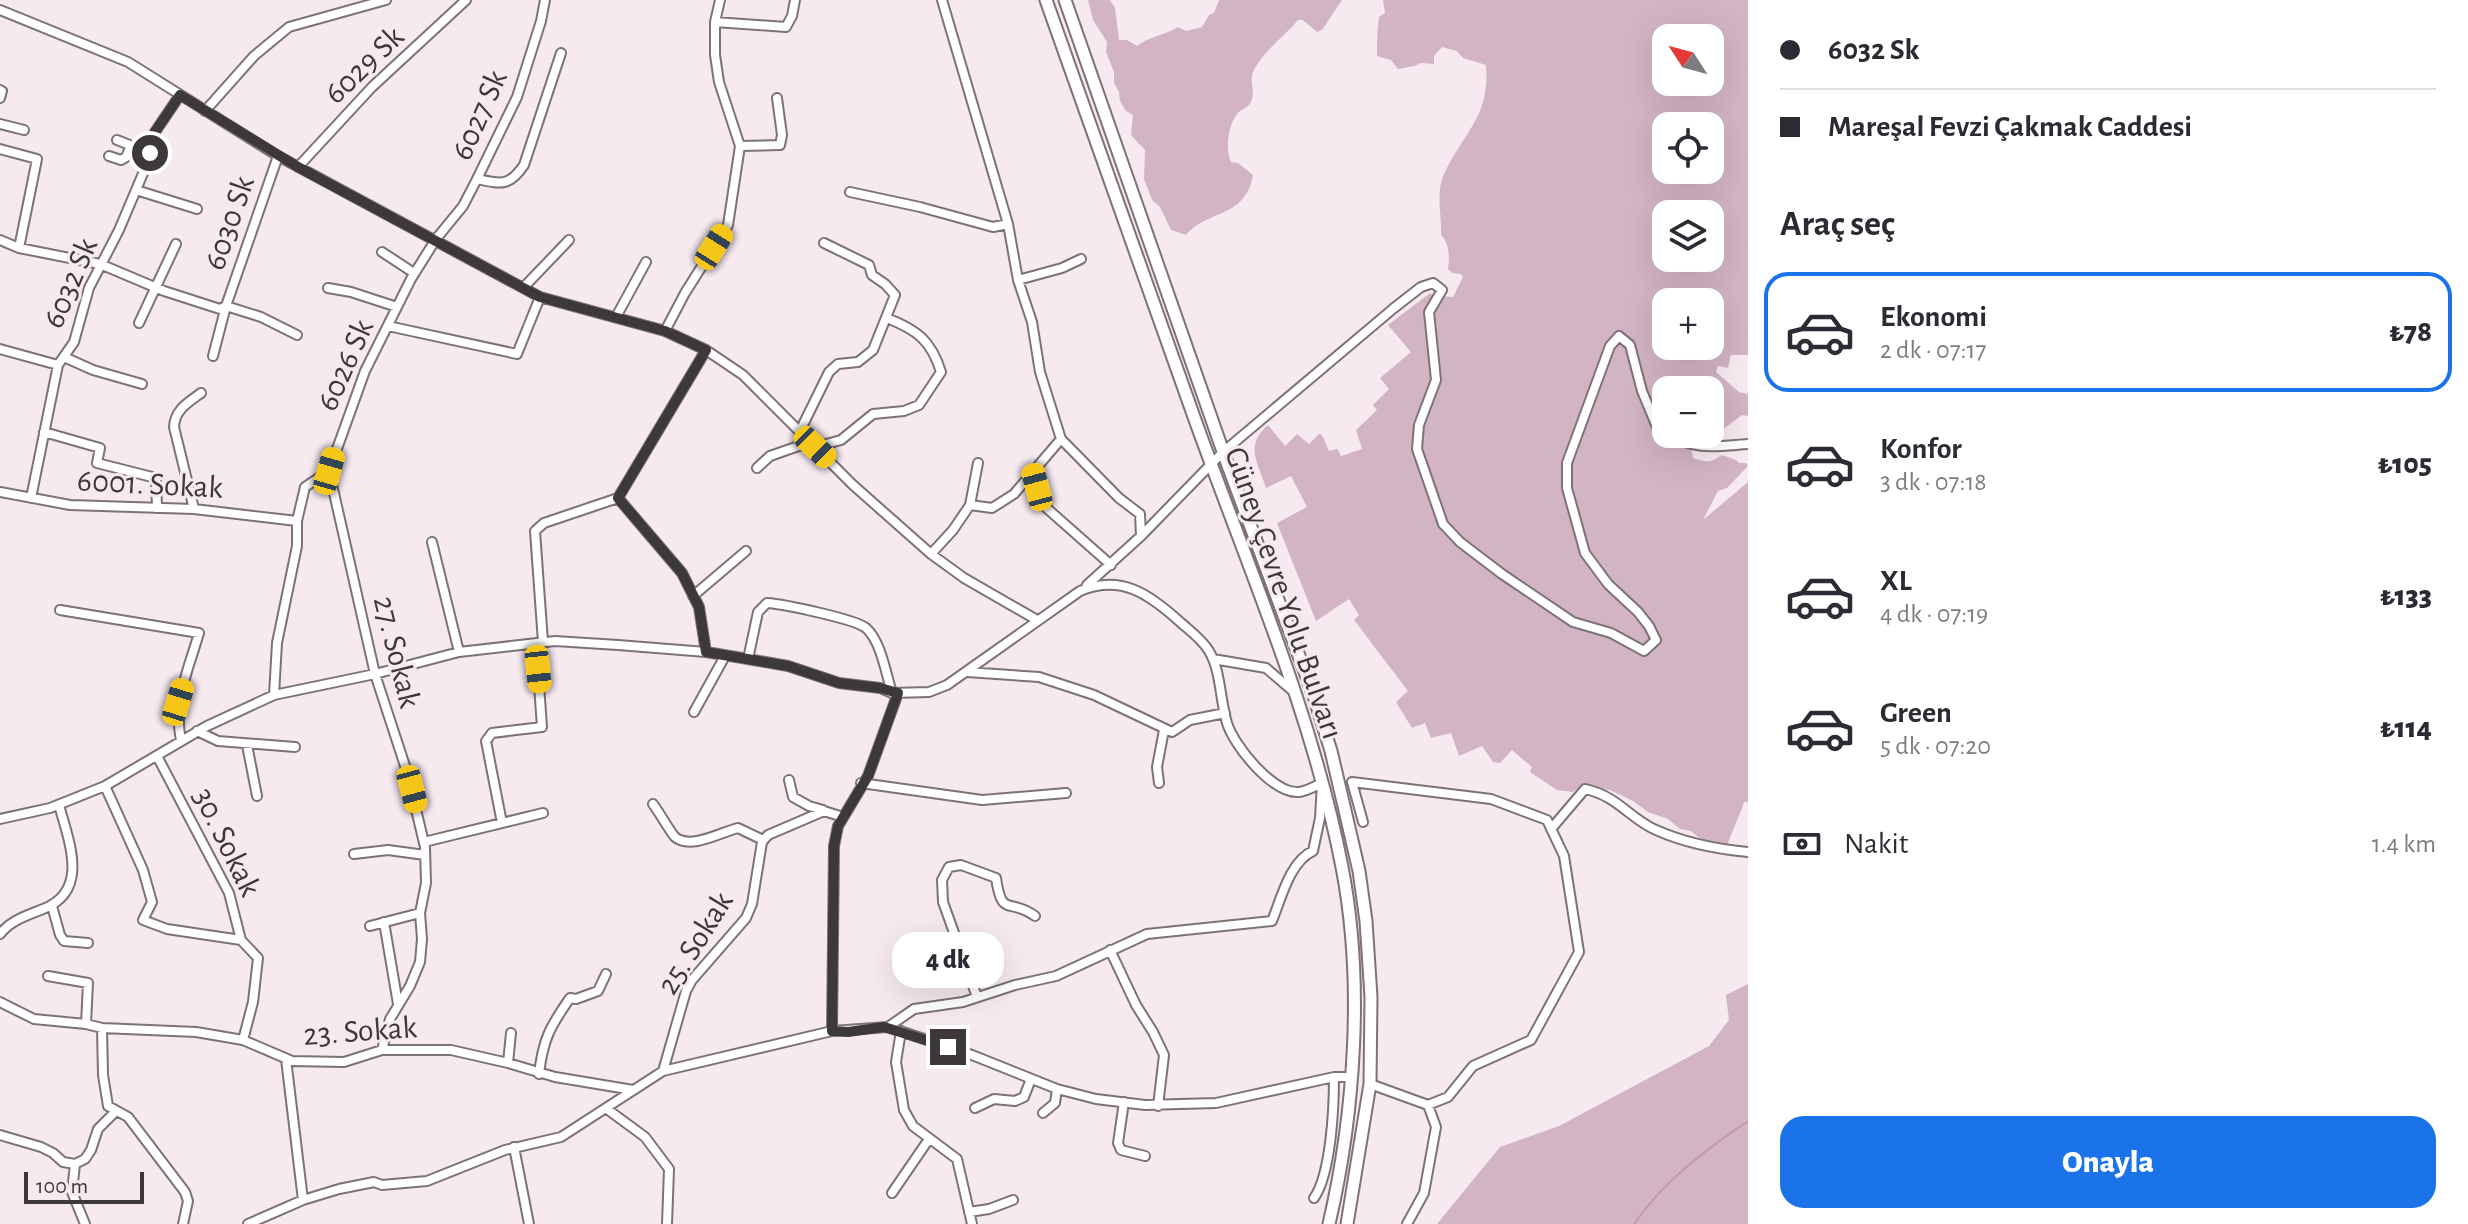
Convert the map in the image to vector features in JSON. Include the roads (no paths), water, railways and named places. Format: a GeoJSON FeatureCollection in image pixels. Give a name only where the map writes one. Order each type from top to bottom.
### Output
{"type":"FeatureCollection","features":[{"type":"Feature","properties":{"kind":"highway","name":"Güney Çevre Yolu Bulvarı"},"geometry":{"type":"LineString","coordinates":[[1046,0],[1294,692],[1322,783],[1342,869],[1350,933],[1353,1008],[1351,1077],[1346,1129],[1329,1224]]}},
{"type":"Feature","properties":{"kind":"highway","name":"Güney Çevre Yolu Bulvarı"},"geometry":{"type":"LineString","coordinates":[[1065,0],[1223,452],[1303,666],[1335,765],[1359,871],[1371,997],[1370,1084],[1347,1224]]}},
{"type":"Feature","properties":{"kind":"street"},"geometry":{"type":"LineString","coordinates":[[205,111],[254,56],[289,27],[386,0]]}},
{"type":"Feature","properties":{"kind":"street","name":"6029 Sk"},"geometry":{"type":"LineString","coordinates":[[298,167],[372,87],[466,0]]}},
{"type":"Feature","properties":{"kind":"street","name":"6027 Sk"},"geometry":{"type":"LineString","coordinates":[[436,239],[463,206],[517,97],[545,0]]}},
{"type":"Feature","properties":{"kind":"street"},"geometry":{"type":"LineString","coordinates":[[665,331],[728,225],[740,146],[719,82],[715,22],[720,0]]}},
{"type":"Feature","properties":{"kind":"street"},"geometry":{"type":"LineString","coordinates":[[715,22],[786,27],[795,0]]}},
{"type":"Feature","properties":{"kind":"street"},"geometry":{"type":"LineString","coordinates":[[942,0],[1008,224],[1018,280],[1032,322],[1040,372],[1061,439],[1119,498],[1140,514],[1141,536]]}},
{"type":"Feature","properties":{"kind":"street"},"geometry":{"type":"LineString","coordinates":[[0,10],[128,62],[278,156],[540,297],[665,331],[706,350],[743,375],[853,485],[931,554],[964,578],[1037,620]]}},
{"type":"Feature","properties":{"kind":"street"},"geometry":{"type":"LineString","coordinates":[[477,179],[499,184],[515,178],[524,165],[561,53]]}},
{"type":"Feature","properties":{"kind":"street"},"geometry":{"type":"LineString","coordinates":[[0,90],[0,98]]}},
{"type":"Feature","properties":{"kind":"street","name":"6032 Sk"},"geometry":{"type":"LineString","coordinates":[[31,498],[61,361],[74,342],[89,288],[136,190],[155,132],[180,95]]}},
{"type":"Feature","properties":{"kind":"street"},"geometry":{"type":"LineString","coordinates":[[740,146],[780,145],[782,135],[777,98]]}},
{"type":"Feature","properties":{"kind":"street"},"geometry":{"type":"LineString","coordinates":[[0,124],[24,130]]}},
{"type":"Feature","properties":{"kind":"street"},"geometry":{"type":"LineString","coordinates":[[117,140],[150,153]]}},
{"type":"Feature","properties":{"kind":"street"},"geometry":{"type":"LineString","coordinates":[[109,156],[121,160],[131,146]]}},
{"type":"Feature","properties":{"kind":"street"},"geometry":{"type":"LineString","coordinates":[[0,149],[37,159],[19,248]]}},
{"type":"Feature","properties":{"kind":"street","name":"6030 Sk"},"geometry":{"type":"LineString","coordinates":[[213,356],[223,307],[278,156]]}},
{"type":"Feature","properties":{"kind":"street"},"geometry":{"type":"LineString","coordinates":[[136,190],[197,209]]}},
{"type":"Feature","properties":{"kind":"street"},"geometry":{"type":"LineString","coordinates":[[850,192],[993,227],[1008,224]]}},
{"type":"Feature","properties":{"kind":"street","name":"6026 Sk"},"geometry":{"type":"LineString","coordinates":[[274,695],[277,643],[297,546],[297,521],[305,487],[329,471],[365,371],[414,273],[436,239]]}},
{"type":"Feature","properties":{"kind":"street"},"geometry":{"type":"LineString","coordinates":[[0,240],[19,248],[100,264],[156,287],[261,317],[297,335]]}},
{"type":"Feature","properties":{"kind":"street"},"geometry":{"type":"LineString","coordinates":[[523,288],[569,240]]}},
{"type":"Feature","properties":{"kind":"street"},"geometry":{"type":"LineString","coordinates":[[800,431],[829,372],[838,364],[858,362],[873,350],[895,295],[872,275],[869,265],[824,243]]}},
{"type":"Feature","properties":{"kind":"street"},"geometry":{"type":"LineString","coordinates":[[139,323],[176,244]]}},
{"type":"Feature","properties":{"kind":"street"},"geometry":{"type":"LineString","coordinates":[[382,252],[414,273]]}},
{"type":"Feature","properties":{"kind":"street"},"geometry":{"type":"LineString","coordinates":[[1018,280],[1062,268],[1081,259]]}},
{"type":"Feature","properties":{"kind":"street"},"geometry":{"type":"LineString","coordinates":[[616,317],[646,262]]}},
{"type":"Feature","properties":{"kind":"street"},"geometry":{"type":"LineString","coordinates":[[0,819],[59,805],[105,786],[197,731],[274,695],[375,674],[459,652],[539,642],[706,652],[788,666],[839,683],[895,693],[935,690],[966,672],[1080,591],[1141,536],[1223,452],[1394,308],[1421,287],[1433,283],[1442,290],[1429,312],[1436,380],[1419,425],[1417,449],[1443,524],[1460,542],[1502,574],[1573,622],[1611,633],[1644,651],[1656,640],[1649,626],[1608,584],[1585,553],[1567,488],[1567,463],[1610,346],[1619,336],[1630,345],[1652,415]]}},
{"type":"Feature","properties":{"kind":"street"},"geometry":{"type":"LineString","coordinates":[[328,288],[397,307]]}},
{"type":"Feature","properties":{"kind":"street"},"geometry":{"type":"LineString","coordinates":[[388,326],[517,354],[540,297]]}},
{"type":"Feature","properties":{"kind":"street"},"geometry":{"type":"LineString","coordinates":[[757,468],[770,456],[812,444],[841,440],[873,414],[904,411],[919,405],[941,372],[928,342],[911,328],[887,318]]}},
{"type":"Feature","properties":{"kind":"street"},"geometry":{"type":"LineString","coordinates":[[0,349],[61,361],[142,384]]}},
{"type":"Feature","properties":{"kind":"street"},"geometry":{"type":"LineString","coordinates":[[502,823],[486,752],[487,738],[492,733],[540,729],[543,721],[535,531],[544,523],[618,498],[706,350]]}},
{"type":"Feature","properties":{"kind":"street"},"geometry":{"type":"LineString","coordinates":[[194,509],[174,427],[175,417],[183,406],[201,393]]}},
{"type":"Feature","properties":{"kind":"street"},"geometry":{"type":"LineString","coordinates":[[44,432],[100,448],[97,463],[156,478],[157,508]]}},
{"type":"Feature","properties":{"kind":"street"},"geometry":{"type":"LineString","coordinates":[[970,505],[992,508],[1014,494],[1061,439]]}},
{"type":"Feature","properties":{"kind":"street"},"geometry":{"type":"LineString","coordinates":[[1724,445],[1748,444]]}},
{"type":"Feature","properties":{"kind":"street"},"geometry":{"type":"LineString","coordinates":[[931,554],[970,505],[978,463]]}},
{"type":"Feature","properties":{"kind":"street","name":"27. Sokak"},"geometry":{"type":"LineString","coordinates":[[329,471],[375,674],[407,772],[424,842],[426,883],[420,913],[420,962],[390,1019],[382,1050]]}},
{"type":"Feature","properties":{"kind":"street"},"geometry":{"type":"LineString","coordinates":[[1033,471],[1042,504],[1111,565]]}},
{"type":"Feature","properties":{"kind":"street","name":"6001. Sokak"},"geometry":{"type":"LineString","coordinates":[[0,492],[89,506],[194,509],[297,521]]}},
{"type":"Feature","properties":{"kind":"street"},"geometry":{"type":"LineString","coordinates":[[618,498],[682,573],[699,607],[706,652]]}},
{"type":"Feature","properties":{"kind":"street"},"geometry":{"type":"LineString","coordinates":[[432,542],[459,652]]}},
{"type":"Feature","properties":{"kind":"street"},"geometry":{"type":"LineString","coordinates":[[693,596],[746,551]]}},
{"type":"Feature","properties":{"kind":"street"},"geometry":{"type":"LineString","coordinates":[[888,1027],[914,1009],[963,1002],[1056,976],[1147,934],[1272,921],[1298,865],[1305,855],[1313,851],[1319,826],[1322,783],[1302,792],[1275,784],[1260,771],[1232,734],[1213,659],[1202,642],[1156,601],[1137,590],[1103,584],[1080,591]]}},
{"type":"Feature","properties":{"kind":"street"},"geometry":{"type":"LineString","coordinates":[[748,659],[758,612],[767,603],[852,622],[867,629],[895,693],[875,760],[838,826],[834,846],[832,1031]]}},
{"type":"Feature","properties":{"kind":"street"},"geometry":{"type":"LineString","coordinates":[[60,610],[199,633],[178,702],[181,741]]}},
{"type":"Feature","properties":{"kind":"street"},"geometry":{"type":"LineString","coordinates":[[694,712],[725,656]]}},
{"type":"Feature","properties":{"kind":"street"},"geometry":{"type":"LineString","coordinates":[[1213,659],[1266,668],[1294,692]]}},
{"type":"Feature","properties":{"kind":"street"},"geometry":{"type":"LineString","coordinates":[[966,672],[1039,677],[1094,695],[1172,732],[1190,720],[1225,713]]}},
{"type":"Feature","properties":{"kind":"street"},"geometry":{"type":"LineString","coordinates":[[1159,783],[1157,767],[1164,730]]}},
{"type":"Feature","properties":{"kind":"street"},"geometry":{"type":"LineString","coordinates":[[197,731],[218,741],[295,747]]}},
{"type":"Feature","properties":{"kind":"street"},"geometry":{"type":"LineString","coordinates":[[247,745],[257,796]]}},
{"type":"Feature","properties":{"kind":"street","name":"30. Sokak"},"geometry":{"type":"LineString","coordinates":[[157,756],[229,893],[241,940],[258,958],[253,1002],[243,1040]]}},
{"type":"Feature","properties":{"kind":"street"},"geometry":{"type":"LineString","coordinates":[[789,780],[793,797],[809,806],[843,817]]}},
{"type":"Feature","properties":{"kind":"street"},"geometry":{"type":"LineString","coordinates":[[1363,822],[1352,782],[1491,799],[1547,820],[1564,856],[1579,952],[1531,1040],[1473,1066],[1448,1097],[1428,1105],[1370,1084]]}},
{"type":"Feature","properties":{"kind":"street"},"geometry":{"type":"LineString","coordinates":[[861,783],[982,800],[1066,793]]}},
{"type":"Feature","properties":{"kind":"street"},"geometry":{"type":"LineString","coordinates":[[105,786],[143,870],[152,902],[143,920],[167,929],[241,940]]}},
{"type":"Feature","properties":{"kind":"street"},"geometry":{"type":"LineString","coordinates":[[1551,829],[1585,789],[1622,804],[1653,830],[1709,848],[1748,852]]}},
{"type":"Feature","properties":{"kind":"street","name":"25. Sokak"},"geometry":{"type":"LineString","coordinates":[[653,804],[674,836],[682,840],[696,841],[738,828],[763,840],[752,904],[746,918],[686,991],[663,1071]]}},
{"type":"Feature","properties":{"kind":"street"},"geometry":{"type":"LineString","coordinates":[[0,934],[15,921],[52,906],[67,891],[73,870],[59,805]]}},
{"type":"Feature","properties":{"kind":"street"},"geometry":{"type":"LineString","coordinates":[[763,840],[824,811]]}},
{"type":"Feature","properties":{"kind":"street"},"geometry":{"type":"LineString","coordinates":[[424,842],[543,813]]}},
{"type":"Feature","properties":{"kind":"street"},"geometry":{"type":"LineString","coordinates":[[354,854],[388,850],[425,855]]}},
{"type":"Feature","properties":{"kind":"street"},"geometry":{"type":"LineString","coordinates":[[977,997],[943,902],[942,880],[949,867],[961,865],[996,878],[997,894],[1002,902],[1035,916]]}},
{"type":"Feature","properties":{"kind":"street"},"geometry":{"type":"LineString","coordinates":[[52,906],[64,941],[88,943]]}},
{"type":"Feature","properties":{"kind":"street"},"geometry":{"type":"LineString","coordinates":[[370,926],[420,913]]}},
{"type":"Feature","properties":{"kind":"street"},"geometry":{"type":"LineString","coordinates":[[384,922],[398,1004]]}},
{"type":"Feature","properties":{"kind":"street"},"geometry":{"type":"LineString","coordinates":[[1110,950],[1164,1055],[1158,1106]]}},
{"type":"Feature","properties":{"kind":"street"},"geometry":{"type":"LineString","coordinates":[[539,1074],[543,1044],[559,1014],[570,998],[576,999],[598,991],[606,974]]}},
{"type":"Feature","properties":{"kind":"street"},"geometry":{"type":"LineString","coordinates":[[48,976],[88,983],[86,1024]]}},
{"type":"Feature","properties":{"kind":"street","name":"23. Sokak"},"geometry":{"type":"LineString","coordinates":[[0,1002],[34,1019],[102,1028],[196,1032],[243,1040],[299,1062],[344,1062],[382,1050],[451,1050],[508,1063],[539,1074],[634,1090]]}},
{"type":"Feature","properties":{"kind":"street"},"geometry":{"type":"LineString","coordinates":[[248,1224],[303,1200],[374,1182],[382,1185],[435,1179],[514,1147],[561,1137],[663,1071],[832,1031],[888,1027],[972,1055],[1057,1089],[1096,1099],[1158,1106],[1216,1103],[1334,1077],[1351,1077]]}},
{"type":"Feature","properties":{"kind":"street"},"geometry":{"type":"LineString","coordinates":[[102,1028],[103,1075],[108,1106],[128,1117],[185,1192],[188,1201],[183,1224]]}},
{"type":"Feature","properties":{"kind":"street"},"geometry":{"type":"LineString","coordinates":[[901,1031],[896,1062],[904,1110],[913,1126],[957,1159],[972,1224]]}},
{"type":"Feature","properties":{"kind":"street"},"geometry":{"type":"LineString","coordinates":[[508,1063],[511,1033]]}},
{"type":"Feature","properties":{"kind":"street"},"geometry":{"type":"LineString","coordinates":[[286,1059],[303,1200]]}},
{"type":"Feature","properties":{"kind":"street"},"geometry":{"type":"LineString","coordinates":[[1314,1198],[1321,1189],[1329,1149],[1334,1077]]}},
{"type":"Feature","properties":{"kind":"street"},"geometry":{"type":"LineString","coordinates":[[975,1108],[994,1099],[1015,1101],[1024,1097],[1031,1079]]}},
{"type":"Feature","properties":{"kind":"street"},"geometry":{"type":"LineString","coordinates":[[1043,1113],[1055,1103],[1057,1089]]}},
{"type":"Feature","properties":{"kind":"street"},"geometry":{"type":"LineString","coordinates":[[1124,1102],[1118,1143],[1121,1150],[1145,1156]]}},
{"type":"Feature","properties":{"kind":"street"},"geometry":{"type":"LineString","coordinates":[[1407,1224],[1424,1193],[1436,1127],[1428,1105]]}},
{"type":"Feature","properties":{"kind":"street"},"geometry":{"type":"LineString","coordinates":[[607,1109],[645,1137],[669,1169],[667,1224]]}},
{"type":"Feature","properties":{"kind":"street"},"geometry":{"type":"LineString","coordinates":[[0,1135],[41,1147],[63,1162],[75,1164],[85,1159],[98,1129],[116,1111]]}},
{"type":"Feature","properties":{"kind":"street"},"geometry":{"type":"LineString","coordinates":[[892,1193],[929,1139]]}},
{"type":"Feature","properties":{"kind":"street"},"geometry":{"type":"LineString","coordinates":[[514,1147],[529,1224]]}},
{"type":"Feature","properties":{"kind":"street"},"geometry":{"type":"LineString","coordinates":[[75,1164],[72,1192],[85,1224]]}},
{"type":"Feature","properties":{"kind":"street"},"geometry":{"type":"LineString","coordinates":[[969,1212],[1013,1200]]}},
{"type":"Feature","properties":{"kind":"waterway"},"geometry":{"type":"LineString","coordinates":[[1634,1224],[1658,1194],[1686,1167],[1748,1121]]}}]}
